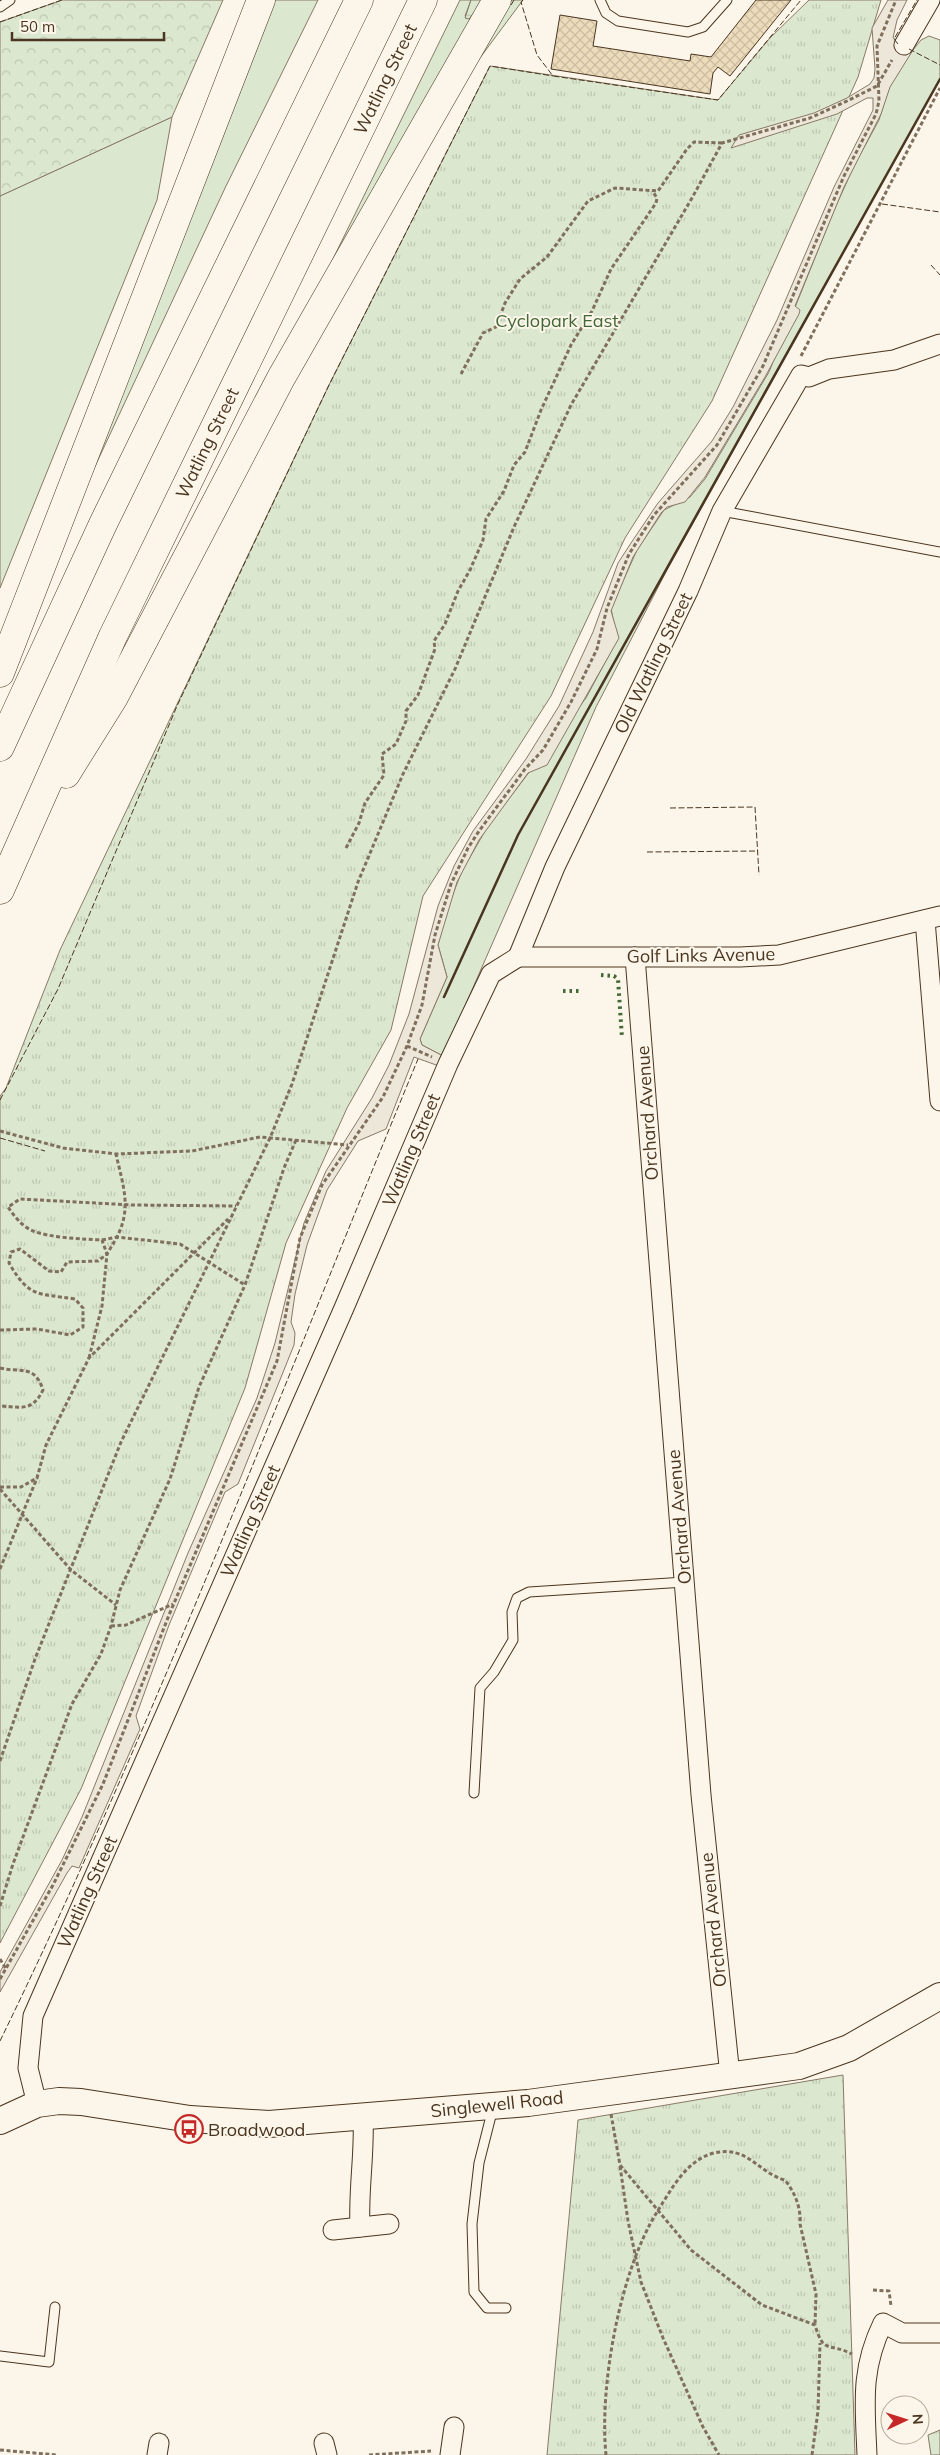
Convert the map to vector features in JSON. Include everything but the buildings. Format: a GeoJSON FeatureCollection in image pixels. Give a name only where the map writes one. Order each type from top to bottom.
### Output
{"type":"FeatureCollection","features":[{"type":"Feature","properties":{"kind":"highway"},"geometry":{"type":"LineString","coordinates":[[0,673],[261,0]]}},
{"type":"Feature","properties":{"kind":"highway"},"geometry":{"type":"LineString","coordinates":[[0,746],[103,524],[359,0]]}},
{"type":"Feature","properties":{"kind":"highway","name":"Watling Street"},"geometry":{"type":"LineString","coordinates":[[0,890],[118,627],[423,0]]}},
{"type":"Feature","properties":{"kind":"highway"},"geometry":{"type":"LineString","coordinates":[[14,858],[114,697],[284,371],[497,0]]}},
{"type":"Feature","properties":{"kind":"street"},"geometry":{"type":"LineString","coordinates":[[904,45],[930,4]]}},
{"type":"Feature","properties":{"kind":"street"},"geometry":{"type":"LineString","coordinates":[[801,374],[809,376],[829,369],[894,360],[940,344]]}},
{"type":"Feature","properties":{"kind":"street","name":"Old Watling Street"},"geometry":{"type":"LineString","coordinates":[[518,957],[555,867],[688,591],[722,511],[801,374]]}},
{"type":"Feature","properties":{"kind":"street"},"geometry":{"type":"LineString","coordinates":[[932,918],[940,1101]]}},
{"type":"Feature","properties":{"kind":"street","name":"Golf Links Avenue"},"geometry":{"type":"LineString","coordinates":[[518,957],[740,957],[779,955],[932,918]]}},
{"type":"Feature","properties":{"kind":"street","name":"Watling Street"},"geometry":{"type":"LineString","coordinates":[[37,2104],[28,2068],[32,2016],[344,1308],[448,1064],[491,974],[518,957]]}},
{"type":"Feature","properties":{"kind":"street","name":"Orchard Avenue"},"geometry":{"type":"LineString","coordinates":[[635,957],[711,1904],[730,2076]]}},
{"type":"Feature","properties":{"kind":"street","name":"Singlewell Road"},"geometry":{"type":"LineString","coordinates":[[0,2121],[37,2104],[71,2101],[190,2119],[261,2124],[528,2103],[799,2066],[848,2048],[940,1996]]}},
{"type":"Feature","properties":{"kind":"street"},"geometry":{"type":"LineString","coordinates":[[360,2227],[358,2189],[364,2142],[363,2116]]}},
{"type":"Feature","properties":{"kind":"street"},"geometry":{"type":"LineString","coordinates":[[333,2230],[389,2224]]}},
{"type":"Feature","properties":{"kind":"street"},"geometry":{"type":"LineString","coordinates":[[867,2455],[865,2386],[871,2346],[883,2323],[902,2333],[940,2333]]}},
{"type":"Feature","properties":{"kind":"street"},"geometry":{"type":"LineString","coordinates":[[450,2455],[454,2427]]}},
{"type":"Feature","properties":{"kind":"lane"},"geometry":{"type":"LineString","coordinates":[[0,7],[10,0]]}},
{"type":"Feature","properties":{"kind":"lane"},"geometry":{"type":"LineString","coordinates":[[600,0],[606,13],[618,21],[688,32],[703,27],[727,0]]}},
{"type":"Feature","properties":{"kind":"lane"},"geometry":{"type":"LineString","coordinates":[[722,511],[940,552]]}},
{"type":"Feature","properties":{"kind":"lane"},"geometry":{"type":"LineString","coordinates":[[474,1793],[480,1688],[494,1672],[513,1640],[512,1612],[517,1598],[529,1592],[685,1582]]}},
{"type":"Feature","properties":{"kind":"lane"},"geometry":{"type":"LineString","coordinates":[[494,2105],[478,2163],[472,2224],[474,2292],[487,2308],[506,2308]]}},
{"type":"Feature","properties":{"kind":"lane"},"geometry":{"type":"LineString","coordinates":[[0,2356],[49,2362],[55,2307]]}},
{"type":"Feature","properties":{"kind":"path"},"geometry":{"type":"LineString","coordinates":[[0,1979],[53,1886],[103,1784],[173,1604],[277,1361],[300,1238],[322,1185],[383,1097],[407,1046],[424,998],[443,906],[462,858],[484,824],[525,769],[543,750],[571,702],[597,649],[607,608],[629,554],[654,515],[717,445],[763,366],[844,176],[876,114],[879,100],[877,46],[896,0]]}},
{"type":"Feature","properties":{"kind":"path"},"geometry":{"type":"LineString","coordinates":[[346,848],[359,823],[365,803],[384,775],[382,754],[396,744],[406,721],[406,711],[418,695],[435,649],[435,640],[445,624],[458,591],[483,540],[486,519],[504,491],[514,466],[525,452],[541,410],[610,272],[657,201],[661,189],[688,148],[695,141],[722,143],[810,118],[878,86],[900,46],[904,45]]}},
{"type":"Feature","properties":{"kind":"path"},"geometry":{"type":"LineString","coordinates":[[801,374],[793,371],[940,88]]}},
{"type":"Feature","properties":{"kind":"path"},"geometry":{"type":"LineString","coordinates":[[0,1761],[35,1659],[121,1442],[270,1138],[292,1084],[358,882],[403,774],[455,669],[514,527],[571,405],[722,143]]}},
{"type":"Feature","properties":{"kind":"path"},"geometry":{"type":"LineString","coordinates":[[461,374],[483,333],[496,326],[505,303],[520,279],[547,257],[583,206],[600,194],[615,188],[653,192],[661,189]]}},
{"type":"Feature","properties":{"kind":"path"},"geometry":{"type":"LineString","coordinates":[[653,192],[656,195],[657,201]]}},
{"type":"Feature","properties":{"kind":"path"},"geometry":{"type":"LineString","coordinates":[[407,1046],[448,1064]]}},
{"type":"Feature","properties":{"kind":"path"},"geometry":{"type":"LineString","coordinates":[[0,1131],[50,1145],[116,1154],[192,1151],[260,1137],[348,1145]]}},
{"type":"Feature","properties":{"kind":"path"},"geometry":{"type":"LineString","coordinates":[[0,1906],[13,1864],[72,1704],[101,1654],[111,1626],[120,1590],[170,1479],[199,1387],[244,1285],[284,1168],[296,1140]]}},
{"type":"Feature","properties":{"kind":"path"},"geometry":{"type":"LineString","coordinates":[[0,1330],[37,1329],[70,1335],[83,1327],[83,1308],[75,1299],[35,1293],[19,1280],[9,1263],[11,1252],[20,1249],[49,1271],[61,1272],[67,1262],[98,1261],[107,1254],[125,1221],[127,1204],[116,1154]]}},
{"type":"Feature","properties":{"kind":"path"},"geometry":{"type":"LineString","coordinates":[[236,1206],[127,1204],[20,1199],[8,1207],[15,1217],[31,1230],[71,1238],[102,1240],[117,1237],[180,1244],[244,1285]]}},
{"type":"Feature","properties":{"kind":"path"},"geometry":{"type":"LineString","coordinates":[[89,1358],[230,1217]]}},
{"type":"Feature","properties":{"kind":"path"},"geometry":{"type":"LineString","coordinates":[[0,1569],[37,1478],[46,1446],[89,1358],[102,1306],[107,1254],[102,1240]]}},
{"type":"Feature","properties":{"kind":"path"},"geometry":{"type":"LineString","coordinates":[[0,1368],[28,1370],[40,1379],[43,1390],[36,1403],[28,1407],[0,1406]]}},
{"type":"Feature","properties":{"kind":"path"},"geometry":{"type":"LineString","coordinates":[[0,1488],[21,1487],[37,1478]]}},
{"type":"Feature","properties":{"kind":"path"},"geometry":{"type":"LineString","coordinates":[[0,1488],[71,1570],[116,1605]]}},
{"type":"Feature","properties":{"kind":"path"},"geometry":{"type":"LineString","coordinates":[[111,1626],[126,1626],[173,1604]]}},
{"type":"Feature","properties":{"kind":"path"},"geometry":{"type":"LineString","coordinates":[[0,1959],[6,1969]]}},
{"type":"Feature","properties":{"kind":"path"},"geometry":{"type":"LineString","coordinates":[[608,2091],[634,2257],[641,2282],[663,2338],[703,2427],[719,2455]]}},
{"type":"Feature","properties":{"kind":"path"},"geometry":{"type":"LineString","coordinates":[[606,2455],[604,2418],[607,2387],[619,2318],[634,2257],[671,2188],[685,2172],[713,2153],[725,2152],[744,2155],[774,2177],[785,2180],[798,2202],[800,2224],[816,2294],[815,2325],[820,2342],[818,2411],[812,2455]]}},
{"type":"Feature","properties":{"kind":"path"},"geometry":{"type":"LineString","coordinates":[[620,2165],[691,2250],[762,2305],[815,2325]]}},
{"type":"Feature","properties":{"kind":"path"},"geometry":{"type":"LineString","coordinates":[[820,2342],[825,2346],[842,2349],[868,2364]]}},
{"type":"Feature","properties":{"kind":"path"},"geometry":{"type":"LineString","coordinates":[[0,2450],[58,2455]]}},
{"type":"Feature","properties":{"kind":"green space"},"geometry":{"type":"Polygon","coordinates":[[[62,0],[223,0],[172,117],[0,196],[0,22],[62,0]]]}},
{"type":"Feature","properties":{"kind":"green space"},"geometry":{"type":"Polygon","coordinates":[[[270,0],[318,0],[226,186],[83,492],[270,0]]]}},
{"type":"Feature","properties":{"kind":"green space"},"geometry":{"type":"Polygon","coordinates":[[[460,0],[471,0],[465,16],[471,19],[303,320],[460,0]]]}},
{"type":"Feature","properties":{"kind":"green space"},"geometry":{"type":"Polygon","coordinates":[[[471,0],[484,0],[469,19],[465,18],[471,0]]]}},
{"type":"Feature","properties":{"kind":"green space"},"geometry":{"type":"Polygon","coordinates":[[[511,0],[523,0],[471,70],[511,0]]]}},
{"type":"Feature","properties":{"kind":"green space","name":"Cyclopark East"},"geometry":{"type":"Polygon","coordinates":[[[809,0],[881,0],[858,77],[712,401],[625,538],[551,696],[423,896],[391,1030],[347,1108],[286,1243],[245,1388],[81,1789],[0,1943],[0,1096],[6,1088],[60,950],[329,385],[490,66],[718,100],[770,38],[809,0]]]}},
{"type":"Feature","properties":{"kind":"green space"},"geometry":{"type":"Polygon","coordinates":[[[929,36],[940,40],[940,79],[667,570],[596,707],[443,1056],[422,1045],[420,1039],[447,977],[438,945],[447,909],[462,871],[488,826],[586,698],[617,640],[611,608],[637,550],[664,510],[690,497],[705,479],[769,372],[835,208],[855,164],[879,120],[889,87],[912,51],[921,40],[929,36]]]}},
{"type":"Feature","properties":{"kind":"green space"},"geometry":{"type":"Polygon","coordinates":[[[172,117],[157,200],[0,588],[0,196],[172,117]]]}},
{"type":"Feature","properties":{"kind":"green space"},"geometry":{"type":"Polygon","coordinates":[[[843,2075],[855,2455],[547,2455],[578,2120],[843,2075]]]}},
{"type":"Feature","properties":{"kind":"green space"},"geometry":{"type":"Polygon","coordinates":[[[940,2430],[940,2455],[931,2455],[930,2434],[940,2430]]]}},
{"type":"Feature","properties":{"kind":"shaded area"},"geometry":{"type":"Polygon","coordinates":[[[888,0],[907,0],[897,20],[893,38],[913,50],[890,87],[881,114],[844,187],[795,306],[800,310],[799,314],[765,377],[705,477],[685,502],[667,507],[661,513],[633,557],[611,611],[619,638],[547,765],[528,773],[479,840],[457,882],[438,945],[447,977],[420,1039],[422,1045],[443,1056],[439,1066],[414,1057],[386,1129],[358,1141],[327,1190],[307,1245],[295,1294],[291,1322],[295,1333],[294,1345],[238,1484],[225,1492],[169,1625],[136,1716],[140,1729],[79,1868],[72,1866],[67,1873],[0,1992],[0,1972],[62,1860],[82,1817],[188,1553],[257,1398],[275,1343],[304,1223],[326,1171],[372,1098],[389,1065],[409,1014],[438,906],[454,866],[473,831],[526,759],[559,706],[593,632],[618,563],[658,503],[712,441],[733,407],[777,320],[834,187],[873,110],[873,98],[867,98],[837,114],[731,148],[739,135],[814,113],[847,98],[870,84],[874,78],[875,69],[872,28],[888,0]]]}},
{"type":"Feature","properties":{"kind":"hedge"},"geometry":{"type":"LineString","coordinates":[[601,975],[614,976],[618,979],[622,1038]]}},
{"type":"Feature","properties":{"kind":"hedge"},"geometry":{"type":"LineString","coordinates":[[563,991],[581,991]]}},
{"type":"Feature","properties":{"kind":"fence"},"geometry":{"type":"LineString","coordinates":[[0,22],[62,0]]}},
{"type":"Feature","properties":{"kind":"fence"},"geometry":{"type":"LineString","coordinates":[[511,5],[514,0]]}},
{"type":"Feature","properties":{"kind":"fence"},"geometry":{"type":"LineString","coordinates":[[523,0],[521,2],[537,55],[553,76],[718,100],[801,0]]}},
{"type":"Feature","properties":{"kind":"fence"},"geometry":{"type":"LineString","coordinates":[[898,44],[894,39],[917,0]]}},
{"type":"Feature","properties":{"kind":"fence"},"geometry":{"type":"LineString","coordinates":[[909,49],[940,65]]}},
{"type":"Feature","properties":{"kind":"fence"},"geometry":{"type":"LineString","coordinates":[[0,1100],[58,989],[177,706],[329,385],[490,66],[553,76]]}},
{"type":"Feature","properties":{"kind":"fence"},"geometry":{"type":"LineString","coordinates":[[882,204],[940,212]]}},
{"type":"Feature","properties":{"kind":"fence"},"geometry":{"type":"LineString","coordinates":[[931,265],[940,275]]}},
{"type":"Feature","properties":{"kind":"fence"},"geometry":{"type":"LineString","coordinates":[[670,808],[755,807],[759,875]]}},
{"type":"Feature","properties":{"kind":"fence"},"geometry":{"type":"LineString","coordinates":[[647,852],[758,851]]}},
{"type":"Feature","properties":{"kind":"fence"},"geometry":{"type":"LineString","coordinates":[[0,2041],[112,1799],[165,1676],[418,1059]]}},
{"type":"Feature","properties":{"kind":"fence"},"geometry":{"type":"LineString","coordinates":[[0,1138],[45,1151]]}},
{"type":"Feature","properties":{"kind":"wall"},"geometry":{"type":"LineString","coordinates":[[444,997],[518,835],[940,79]]}},
{"type":"Feature","properties":{"kind":"place","name":"Broadwood"},"geometry":{"type":"Point","coordinates":[189,2129]}}]}
